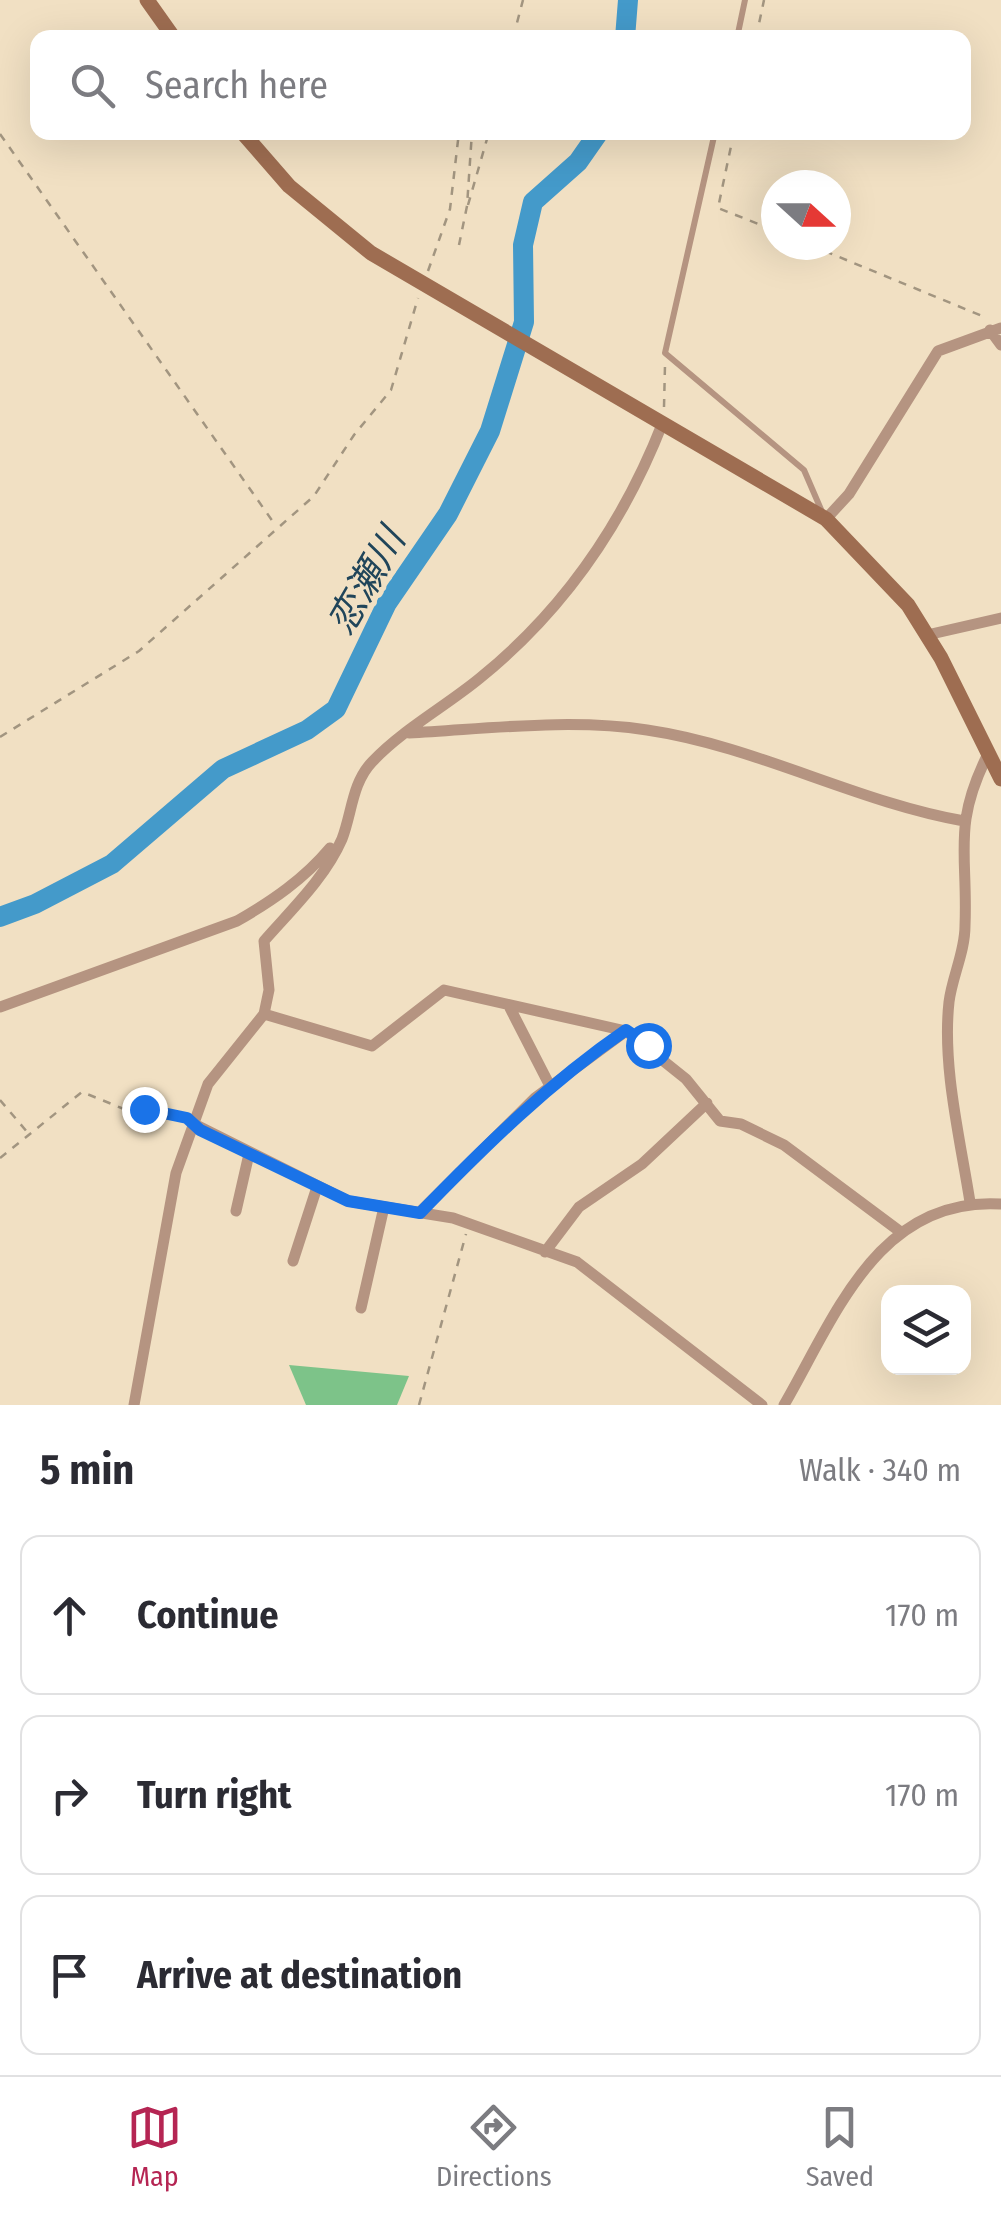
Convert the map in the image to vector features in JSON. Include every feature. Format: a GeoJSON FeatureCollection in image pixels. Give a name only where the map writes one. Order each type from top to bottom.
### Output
{"type":"FeatureCollection","features":[{"type":"Feature","properties":{"kind":"street"},"geometry":{"type":"LineString","coordinates":[[147,0],[168,30]]}},
{"type":"Feature","properties":{"kind":"street"},"geometry":{"type":"LineString","coordinates":[[249,140],[289,186],[371,253],[826,519],[871,562],[927,635],[1001,780]]}},
{"type":"Feature","properties":{"kind":"street"},"geometry":{"type":"LineString","coordinates":[[826,519],[849,494],[938,351],[996,328],[1001,345]]}},
{"type":"Feature","properties":{"kind":"street"},"geometry":{"type":"LineString","coordinates":[[134,1405],[176,1173],[208,1084],[264,1014],[269,990],[264,941],[318,880],[342,839],[358,784],[372,762],[484,674],[574,583],[643,474],[663,422]]}},
{"type":"Feature","properties":{"kind":"street"},"geometry":{"type":"LineString","coordinates":[[927,635],[1001,618]]}},
{"type":"Feature","properties":{"kind":"street"},"geometry":{"type":"LineString","coordinates":[[410,733],[530,727],[648,730],[874,799],[964,821]]}},
{"type":"Feature","properties":{"kind":"street"},"geometry":{"type":"LineString","coordinates":[[970,1202],[952,1073],[949,1003],[966,930],[964,821],[968,793],[988,754]]}},
{"type":"Feature","properties":{"kind":"street"},"geometry":{"type":"LineString","coordinates":[[0,1007],[237,920],[284,891],[342,839]]}},
{"type":"Feature","properties":{"kind":"street"},"geometry":{"type":"LineString","coordinates":[[264,1014],[372,1046],[444,990],[510,1008],[626,1030],[648,1045],[720,1120],[760,1131],[784,1145],[902,1233]]}},
{"type":"Feature","properties":{"kind":"street"},"geometry":{"type":"LineString","coordinates":[[510,1008],[550,1086]]}},
{"type":"Feature","properties":{"kind":"street"},"geometry":{"type":"LineString","coordinates":[[420,1213],[550,1086],[626,1030]]}},
{"type":"Feature","properties":{"kind":"street"},"geometry":{"type":"LineString","coordinates":[[544,1252],[578,1207],[642,1164],[706,1103]]}},
{"type":"Feature","properties":{"kind":"street"},"geometry":{"type":"LineString","coordinates":[[194,1124],[348,1201],[452,1218],[576,1262],[762,1405]]}},
{"type":"Feature","properties":{"kind":"street"},"geometry":{"type":"LineString","coordinates":[[236,1210],[249,1154]]}},
{"type":"Feature","properties":{"kind":"street"},"geometry":{"type":"LineString","coordinates":[[293,1261],[317,1188]]}},
{"type":"Feature","properties":{"kind":"street"},"geometry":{"type":"LineString","coordinates":[[784,1405],[827,1324],[876,1251],[950,1207],[970,1202],[1001,1204]]}},
{"type":"Feature","properties":{"kind":"street"},"geometry":{"type":"LineString","coordinates":[[361,1308],[384,1207]]}},
{"type":"Feature","properties":{"kind":"lane"},"geometry":{"type":"LineString","coordinates":[[738,30],[745,0]]}},
{"type":"Feature","properties":{"kind":"lane"},"geometry":{"type":"LineString","coordinates":[[713,140],[666,353],[804,470],[826,519]]}},
{"type":"Feature","properties":{"kind":"path"},"geometry":{"type":"LineString","coordinates":[[515,30],[523,0]]}},
{"type":"Feature","properties":{"kind":"path"},"geometry":{"type":"LineString","coordinates":[[758,30],[764,0]]}},
{"type":"Feature","properties":{"kind":"path"},"geometry":{"type":"LineString","coordinates":[[0,134],[277,527]]}},
{"type":"Feature","properties":{"kind":"path"},"geometry":{"type":"LineString","coordinates":[[428,272],[450,209],[458,140]]}},
{"type":"Feature","properties":{"kind":"path"},"geometry":{"type":"LineString","coordinates":[[459,245],[467,206],[471,140]]}},
{"type":"Feature","properties":{"kind":"path"},"geometry":{"type":"LineString","coordinates":[[467,206],[476,188],[486,140]]}},
{"type":"Feature","properties":{"kind":"path"},"geometry":{"type":"LineString","coordinates":[[732,140],[718,208],[761,225]]}},
{"type":"Feature","properties":{"kind":"path"},"geometry":{"type":"LineString","coordinates":[[847,260],[987,316],[996,328]]}},
{"type":"Feature","properties":{"kind":"path"},"geometry":{"type":"LineString","coordinates":[[0,737],[139,650],[314,496],[354,435],[392,390],[418,298]]}},
{"type":"Feature","properties":{"kind":"path"},"geometry":{"type":"LineString","coordinates":[[663,422],[666,353]]}},
{"type":"Feature","properties":{"kind":"path"},"geometry":{"type":"LineString","coordinates":[[0,1158],[82,1092],[124,1109],[165,1110],[194,1124]]}},
{"type":"Feature","properties":{"kind":"path"},"geometry":{"type":"LineString","coordinates":[[0,1100],[29,1134]]}},
{"type":"Feature","properties":{"kind":"path"},"geometry":{"type":"LineString","coordinates":[[419,1405],[435,1360],[469,1223]]}},
{"type":"Feature","properties":{"kind":"green space"},"geometry":{"type":"Polygon","coordinates":[[[289,1365],[409,1376],[397,1405],[306,1405],[289,1365]]]}},
{"type":"Feature","properties":{"kind":"waterway","name":"恋瀬川"},"geometry":{"type":"LineString","coordinates":[[626,30],[628,0]]}},
{"type":"Feature","properties":{"kind":"waterway","name":"恋瀬川"},"geometry":{"type":"LineString","coordinates":[[0,917],[35,904],[112,864],[223,769],[307,730],[336,709],[387,603],[448,514],[490,431],[524,322],[523,245],[533,202],[578,162],[593,140]]}},
{"type":"Feature","properties":{"kind":"route"},"geometry":{"type":"LineString","coordinates":[[144,1109],[165,1110],[187,1118],[200,1130],[348,1201],[420,1213],[535,1098],[585,1058],[626,1030],[648,1045]]}}]}
